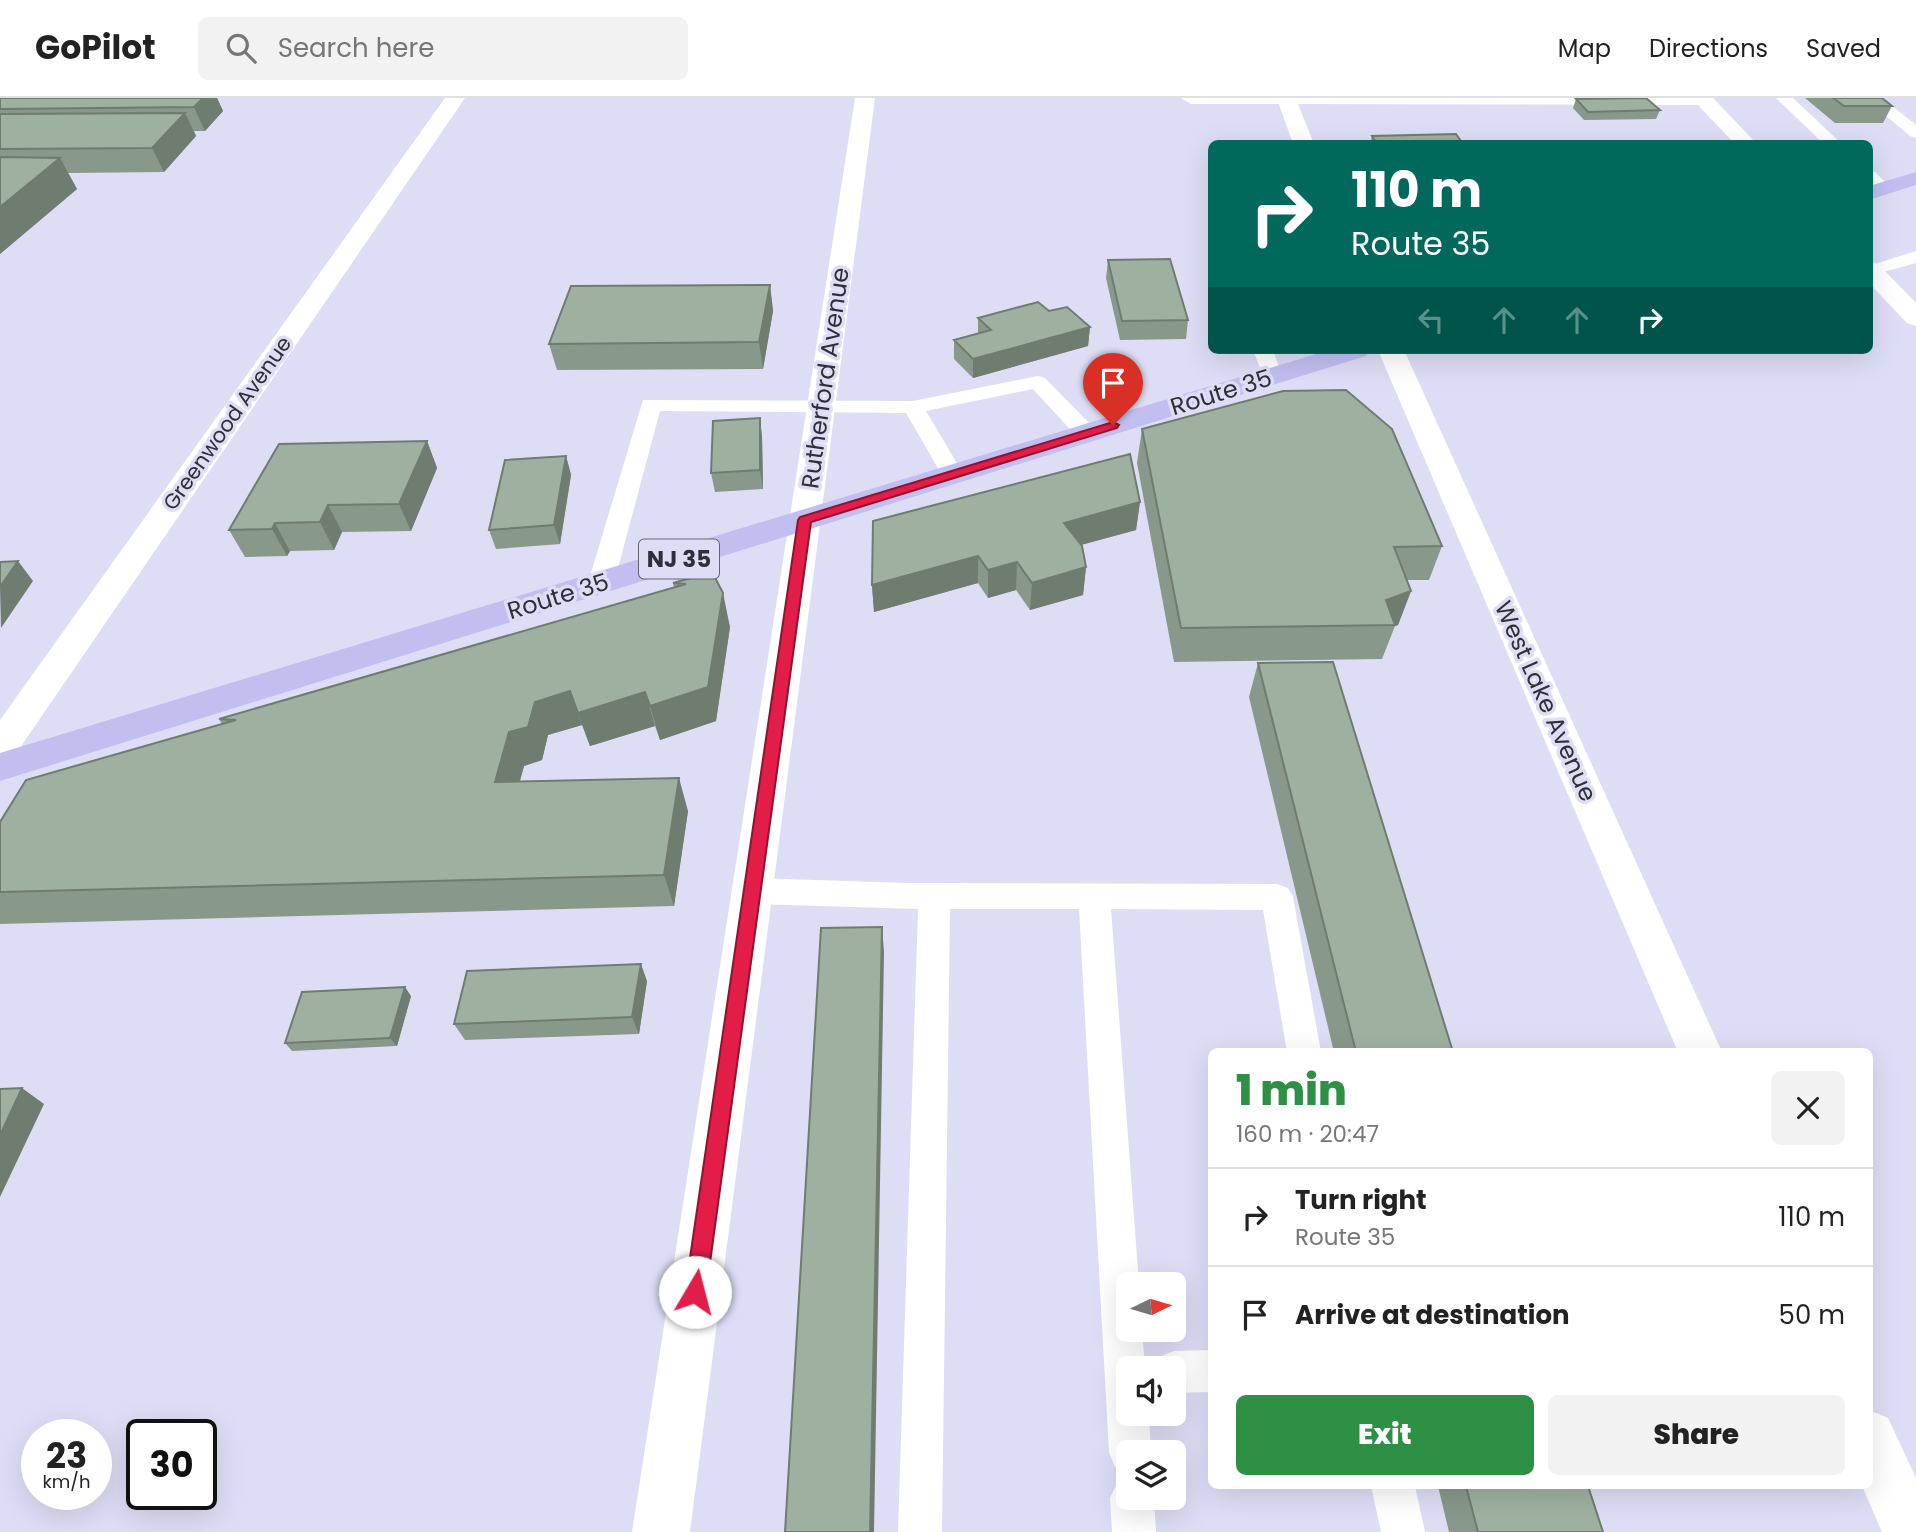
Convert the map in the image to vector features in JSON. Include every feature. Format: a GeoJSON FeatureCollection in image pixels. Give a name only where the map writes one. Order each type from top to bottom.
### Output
{"type":"FeatureCollection","features":[{"type":"Feature","properties":{"kind":"main road"},"geometry":{"type":"LineString","coordinates":[[1873,186],[1916,178]]}},
{"type":"Feature","properties":{"kind":"main road","name":"Route 35"},"geometry":{"type":"LineString","coordinates":[[0,767],[1087,433],[1267,363],[1329,354]]}},
{"type":"Feature","properties":{"kind":"street","name":"Greenwood Avenue"},"geometry":{"type":"LineString","coordinates":[[0,748],[455,98]]}},
{"type":"Feature","properties":{"kind":"street","name":"Rutherford Avenue"},"geometry":{"type":"LineString","coordinates":[[661,1532],[865,98]]}},
{"type":"Feature","properties":{"kind":"street"},"geometry":{"type":"LineString","coordinates":[[1191,98],[1703,99],[1743,140]]}},
{"type":"Feature","properties":{"kind":"street"},"geometry":{"type":"LineString","coordinates":[[1286,98],[1302,140]]}},
{"type":"Feature","properties":{"kind":"street"},"geometry":{"type":"LineString","coordinates":[[1873,273],[1916,318]]}},
{"type":"Feature","properties":{"kind":"street","name":"West Lake Avenue"},"geometry":{"type":"LineString","coordinates":[[1393,354],[1698,1048]]}},
{"type":"Feature","properties":{"kind":"street"},"geometry":{"type":"LineString","coordinates":[[1873,1446],[1911,1532]]}},
{"type":"Feature","properties":{"kind":"lane"},"geometry":{"type":"LineString","coordinates":[[1784,98],[1830,140]]}},
{"type":"Feature","properties":{"kind":"lane"},"geometry":{"type":"LineString","coordinates":[[1873,98],[1916,133]]}},
{"type":"Feature","properties":{"kind":"lane"},"geometry":{"type":"LineString","coordinates":[[1873,269],[1916,257]]}},
{"type":"Feature","properties":{"kind":"lane"},"geometry":{"type":"LineString","coordinates":[[601,583],[651,405],[913,407],[1038,382],[1087,433]]}},
{"type":"Feature","properties":{"kind":"lane"},"geometry":{"type":"LineString","coordinates":[[913,407],[953,475]]}},
{"type":"Feature","properties":{"kind":"lane"},"geometry":{"type":"LineString","coordinates":[[752,891],[934,896],[1277,897],[1303,1048]]}},
{"type":"Feature","properties":{"kind":"lane"},"geometry":{"type":"LineString","coordinates":[[920,1532],[934,896]]}},
{"type":"Feature","properties":{"kind":"lane"},"geometry":{"type":"LineString","coordinates":[[1094,896],[1127,1356]]}},
{"type":"Feature","properties":{"kind":"lane"},"geometry":{"type":"LineString","coordinates":[[1186,1372],[1208,1371]]}},
{"type":"Feature","properties":{"kind":"lane"},"geometry":{"type":"LineString","coordinates":[[1395,1489],[1403,1532]]}},
{"type":"Feature","properties":{"kind":"lane"},"geometry":{"type":"LineString","coordinates":[[1133,1510],[1134,1532]]}},
{"type":"Feature","properties":{"kind":"building"},"geometry":{"type":"Polygon","coordinates":[[[0,98],[203,98],[194,107],[0,109],[0,98]]]}},
{"type":"Feature","properties":{"kind":"building"},"geometry":{"type":"Polygon","coordinates":[[[1646,98],[1660,110],[1588,112],[1576,99],[1646,98]]]}},
{"type":"Feature","properties":{"kind":"building"},"geometry":{"type":"Polygon","coordinates":[[[1833,98],[1882,98],[1892,106],[1844,106],[1833,98]]]}},
{"type":"Feature","properties":{"kind":"building"},"geometry":{"type":"Polygon","coordinates":[[[185,113],[152,148],[0,149],[0,114],[185,113]]]}},
{"type":"Feature","properties":{"kind":"building"},"geometry":{"type":"Polygon","coordinates":[[[1456,134],[1460,140],[1374,140],[1372,136],[1456,134]]]}},
{"type":"Feature","properties":{"kind":"building"},"geometry":{"type":"Polygon","coordinates":[[[0,157],[60,158],[0,207],[0,157]]]}},
{"type":"Feature","properties":{"kind":"building"},"geometry":{"type":"Polygon","coordinates":[[[1170,259],[1188,320],[1122,321],[1108,260],[1170,259]]]}},
{"type":"Feature","properties":{"kind":"building"},"geometry":{"type":"Polygon","coordinates":[[[770,285],[759,342],[549,344],[571,286],[770,285]]]}},
{"type":"Feature","properties":{"kind":"building"},"geometry":{"type":"Polygon","coordinates":[[[1038,302],[1049,311],[1067,307],[1090,327],[973,359],[954,340],[991,330],[978,318],[1038,302]]]}},
{"type":"Feature","properties":{"kind":"building"},"geometry":{"type":"Polygon","coordinates":[[[1346,390],[1392,429],[1442,546],[1394,547],[1411,591],[1386,600],[1395,625],[1181,628],[1142,429],[1283,391],[1346,390]]]}},
{"type":"Feature","properties":{"kind":"building"},"geometry":{"type":"Polygon","coordinates":[[[760,418],[760,470],[711,473],[713,421],[760,418]]]}},
{"type":"Feature","properties":{"kind":"building"},"geometry":{"type":"Polygon","coordinates":[[[427,441],[399,504],[328,505],[320,522],[275,523],[272,529],[229,530],[279,444],[427,441]]]}},
{"type":"Feature","properties":{"kind":"building"},"geometry":{"type":"Polygon","coordinates":[[[1130,454],[1140,502],[1064,523],[1082,546],[1086,567],[1032,583],[1017,562],[988,570],[978,556],[872,585],[873,521],[1130,454]]]}},
{"type":"Feature","properties":{"kind":"building"},"geometry":{"type":"Polygon","coordinates":[[[566,456],[554,525],[489,530],[505,460],[566,456]]]}},
{"type":"Feature","properties":{"kind":"building"},"geometry":{"type":"Polygon","coordinates":[[[18,561],[0,587],[0,562],[18,561]]]}},
{"type":"Feature","properties":{"kind":"building"},"geometry":{"type":"Polygon","coordinates":[[[712,572],[723,593],[708,687],[650,706],[645,692],[578,713],[570,691],[535,702],[528,727],[509,732],[495,782],[679,778],[664,875],[0,892],[0,822],[26,780],[236,720],[219,719],[686,584],[673,583],[712,572]]]}},
{"type":"Feature","properties":{"kind":"building"},"geometry":{"type":"Polygon","coordinates":[[[1333,662],[1452,1048],[1355,1048],[1258,663],[1333,662]]]}},
{"type":"Feature","properties":{"kind":"building"},"geometry":{"type":"Polygon","coordinates":[[[882,927],[870,1532],[785,1532],[821,928],[882,927]]]}},
{"type":"Feature","properties":{"kind":"building"},"geometry":{"type":"Polygon","coordinates":[[[641,964],[632,1017],[454,1024],[467,971],[641,964]]]}},
{"type":"Feature","properties":{"kind":"building"},"geometry":{"type":"Polygon","coordinates":[[[405,987],[390,1038],[285,1043],[302,992],[405,987]]]}},
{"type":"Feature","properties":{"kind":"building"},"geometry":{"type":"Polygon","coordinates":[[[22,1088],[0,1135],[0,1089],[22,1088]]]}},
{"type":"Feature","properties":{"kind":"building"},"geometry":{"type":"Polygon","coordinates":[[[1467,1489],[1589,1489],[1603,1532],[1478,1532],[1467,1489]]]}},
{"type":"Feature","properties":{"kind":"route"},"geometry":{"type":"LineString","coordinates":[[695,1292],[805,520],[1113,425]]}}]}
